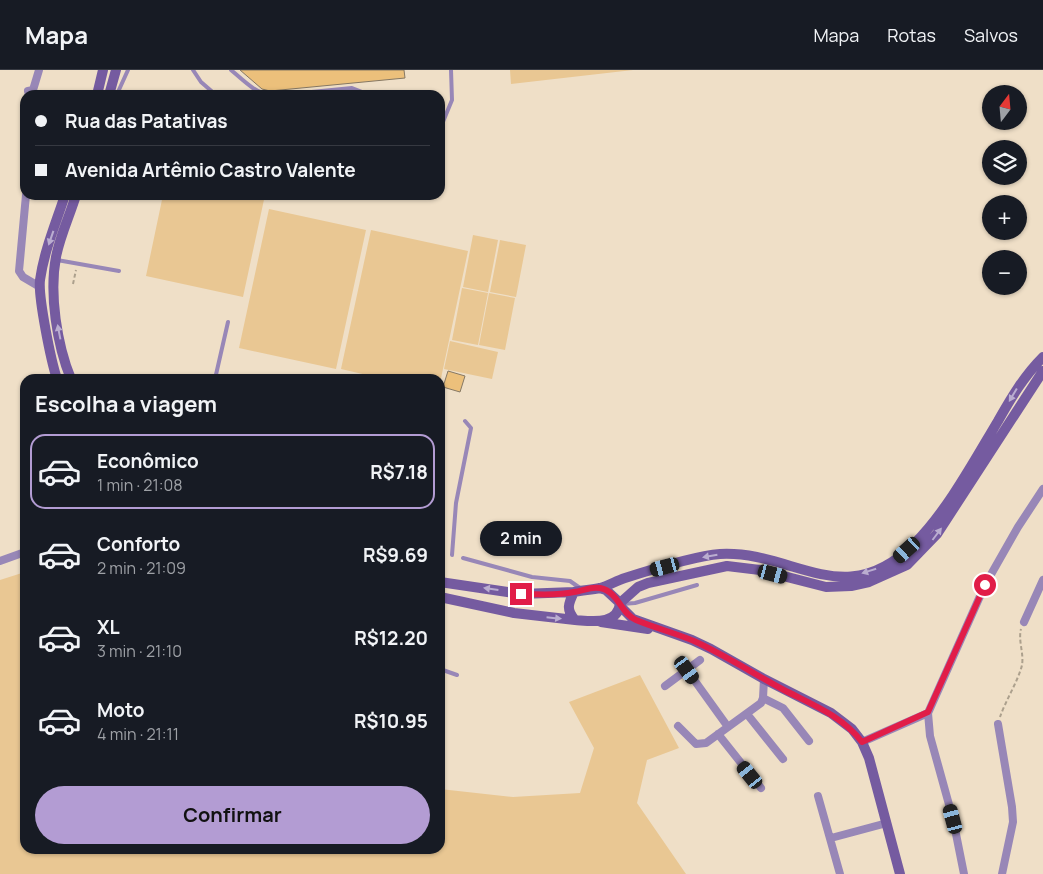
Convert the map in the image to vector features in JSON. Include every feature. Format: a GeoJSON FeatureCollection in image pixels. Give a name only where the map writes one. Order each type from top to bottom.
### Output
{"type":"FeatureCollection","features":[{"type":"Feature","properties":{"kind":"main road"},"geometry":{"type":"LineString","coordinates":[[98,90],[103,70]]}},
{"type":"Feature","properties":{"kind":"main road"},"geometry":{"type":"LineString","coordinates":[[113,90],[116,70]]}},
{"type":"Feature","properties":{"kind":"main road"},"geometry":{"type":"LineString","coordinates":[[56,374],[40,284],[48,247],[63,200]]}},
{"type":"Feature","properties":{"kind":"main road"},"geometry":{"type":"LineString","coordinates":[[69,374],[65,365],[54,310],[56,259],[74,200]]}},
{"type":"Feature","properties":{"kind":"main road"},"geometry":{"type":"LineString","coordinates":[[445,583],[521,594],[578,591],[599,588],[632,576],[716,555],[741,555],[824,576],[841,577],[875,570],[898,558],[916,542],[937,517],[976,458],[1024,377],[1043,357]]}},
{"type":"Feature","properties":{"kind":"main road"},"geometry":{"type":"LineString","coordinates":[[601,622],[613,615],[620,604],[638,587],[716,567],[734,566],[760,570],[826,587],[851,586],[869,582],[907,565],[937,534],[1043,371]]}},
{"type":"Feature","properties":{"kind":"main road"},"geometry":{"type":"LineString","coordinates":[[599,588],[611,594],[633,619],[711,649],[764,679],[831,713],[852,729],[862,742],[887,823],[900,874]]}},
{"type":"Feature","properties":{"kind":"main road"},"geometry":{"type":"LineString","coordinates":[[575,620],[570,614],[568,606],[578,591]]}},
{"type":"Feature","properties":{"kind":"main road"},"geometry":{"type":"LineString","coordinates":[[445,598],[514,613],[664,630]]}},
{"type":"Feature","properties":{"kind":"street"},"geometry":{"type":"LineString","coordinates":[[33,90],[39,70]]}},
{"type":"Feature","properties":{"kind":"street"},"geometry":{"type":"LineString","coordinates":[[26,200],[19,271],[23,277],[40,284]]}},
{"type":"Feature","properties":{"kind":"street"},"geometry":{"type":"LineString","coordinates":[[964,874],[953,819],[930,736],[928,712],[985,585],[1018,527],[1043,489]]}},
{"type":"Feature","properties":{"kind":"street"},"geometry":{"type":"LineString","coordinates":[[0,561],[20,554]]}},
{"type":"Feature","properties":{"kind":"street"},"geometry":{"type":"LineString","coordinates":[[1024,622],[1043,580]]}},
{"type":"Feature","properties":{"kind":"street"},"geometry":{"type":"LineString","coordinates":[[666,686],[700,660]]}},
{"type":"Feature","properties":{"kind":"street"},"geometry":{"type":"LineString","coordinates":[[687,670],[728,727]]}},
{"type":"Feature","properties":{"kind":"street"},"geometry":{"type":"LineString","coordinates":[[678,726],[696,744],[706,743],[761,703],[764,698],[764,679]]}},
{"type":"Feature","properties":{"kind":"street"},"geometry":{"type":"LineString","coordinates":[[764,698],[782,708],[809,741]]}},
{"type":"Feature","properties":{"kind":"street"},"geometry":{"type":"LineString","coordinates":[[862,742],[928,712]]}},
{"type":"Feature","properties":{"kind":"street"},"geometry":{"type":"LineString","coordinates":[[747,714],[782,759]]}},
{"type":"Feature","properties":{"kind":"street"},"geometry":{"type":"LineString","coordinates":[[998,724],[1013,822],[1002,874]]}},
{"type":"Feature","properties":{"kind":"street"},"geometry":{"type":"LineString","coordinates":[[718,734],[761,788]]}},
{"type":"Feature","properties":{"kind":"street"},"geometry":{"type":"LineString","coordinates":[[818,796],[840,874]]}},
{"type":"Feature","properties":{"kind":"street"},"geometry":{"type":"LineString","coordinates":[[831,838],[887,823]]}},
{"type":"Feature","properties":{"kind":"lane"},"geometry":{"type":"LineString","coordinates":[[115,90],[128,70]]}},
{"type":"Feature","properties":{"kind":"lane"},"geometry":{"type":"LineString","coordinates":[[193,70],[201,82],[210,90]]}},
{"type":"Feature","properties":{"kind":"lane"},"geometry":{"type":"LineString","coordinates":[[231,70],[256,90]]}},
{"type":"Feature","properties":{"kind":"lane"},"geometry":{"type":"LineString","coordinates":[[445,117],[452,100],[451,70]]}},
{"type":"Feature","properties":{"kind":"lane"},"geometry":{"type":"LineString","coordinates":[[332,90],[352,88],[357,90]]}},
{"type":"Feature","properties":{"kind":"lane"},"geometry":{"type":"LineString","coordinates":[[56,259],[119,271]]}},
{"type":"Feature","properties":{"kind":"lane"},"geometry":{"type":"LineString","coordinates":[[217,374],[228,322]]}},
{"type":"Feature","properties":{"kind":"lane"},"geometry":{"type":"LineString","coordinates":[[452,555],[456,503],[472,428],[466,421]]}},
{"type":"Feature","properties":{"kind":"lane"},"geometry":{"type":"LineString","coordinates":[[463,558],[526,576],[570,581],[578,591]]}},
{"type":"Feature","properties":{"kind":"lane"},"geometry":{"type":"LineString","coordinates":[[620,604],[635,603],[696,585]]}},
{"type":"Feature","properties":{"kind":"lane"},"geometry":{"type":"LineString","coordinates":[[445,671],[457,675]]}},
{"type":"Feature","properties":{"kind":"path"},"geometry":{"type":"LineString","coordinates":[[73,284],[78,263]]}},
{"type":"Feature","properties":{"kind":"path"},"geometry":{"type":"LineString","coordinates":[[998,724],[1021,669],[1022,656],[1019,636],[1024,622]]}},
{"type":"Feature","properties":{"kind":"shaded area"},"geometry":{"type":"Polygon","coordinates":[[[510,70],[633,70],[511,84],[510,70]]]}},
{"type":"Feature","properties":{"kind":"shaded area"},"geometry":{"type":"Polygon","coordinates":[[[162,200],[264,200],[243,297],[146,276],[162,200]]]}},
{"type":"Feature","properties":{"kind":"shaded area"},"geometry":{"type":"Polygon","coordinates":[[[269,209],[366,230],[336,369],[239,348],[269,209]]]}},
{"type":"Feature","properties":{"kind":"shaded area"},"geometry":{"type":"Polygon","coordinates":[[[371,230],[468,251],[442,374],[362,374],[341,369],[371,230]]]}},
{"type":"Feature","properties":{"kind":"shaded area"},"geometry":{"type":"Polygon","coordinates":[[[473,235],[498,240],[488,292],[463,287],[473,235]]]}},
{"type":"Feature","properties":{"kind":"shaded area"},"geometry":{"type":"Polygon","coordinates":[[[500,240],[526,245],[516,297],[490,292],[500,240]]]}},
{"type":"Feature","properties":{"kind":"shaded area"},"geometry":{"type":"Polygon","coordinates":[[[462,288],[488,293],[478,345],[452,340],[462,288]]]}},
{"type":"Feature","properties":{"kind":"shaded area"},"geometry":{"type":"Polygon","coordinates":[[[489,293],[515,298],[505,350],[479,345],[489,293]]]}},
{"type":"Feature","properties":{"kind":"shaded area"},"geometry":{"type":"Polygon","coordinates":[[[450,341],[498,352],[492,379],[444,369],[450,341]]]}},
{"type":"Feature","properties":{"kind":"shaded area"},"geometry":{"type":"Polygon","coordinates":[[[20,574],[20,854],[445,854],[445,790],[513,797],[580,793],[594,748],[569,702],[640,675],[679,748],[647,760],[637,803],[686,874],[0,874],[0,580],[20,574]]]}},
{"type":"Feature","properties":{"kind":"building"},"geometry":{"type":"Polygon","coordinates":[[[240,70],[404,70],[405,78],[280,90],[262,89],[240,70]]]}},
{"type":"Feature","properties":{"kind":"building"},"geometry":{"type":"Polygon","coordinates":[[[448,371],[465,376],[460,392],[445,388],[448,371]]]}},
{"type":"Feature","properties":{"kind":"route"},"geometry":{"type":"LineString","coordinates":[[521,594],[557,594],[591,588],[606,590],[616,598],[620,606],[633,619],[692,640],[711,649],[786,691],[831,713],[845,722],[862,742],[928,712],[985,585]]}}]}
